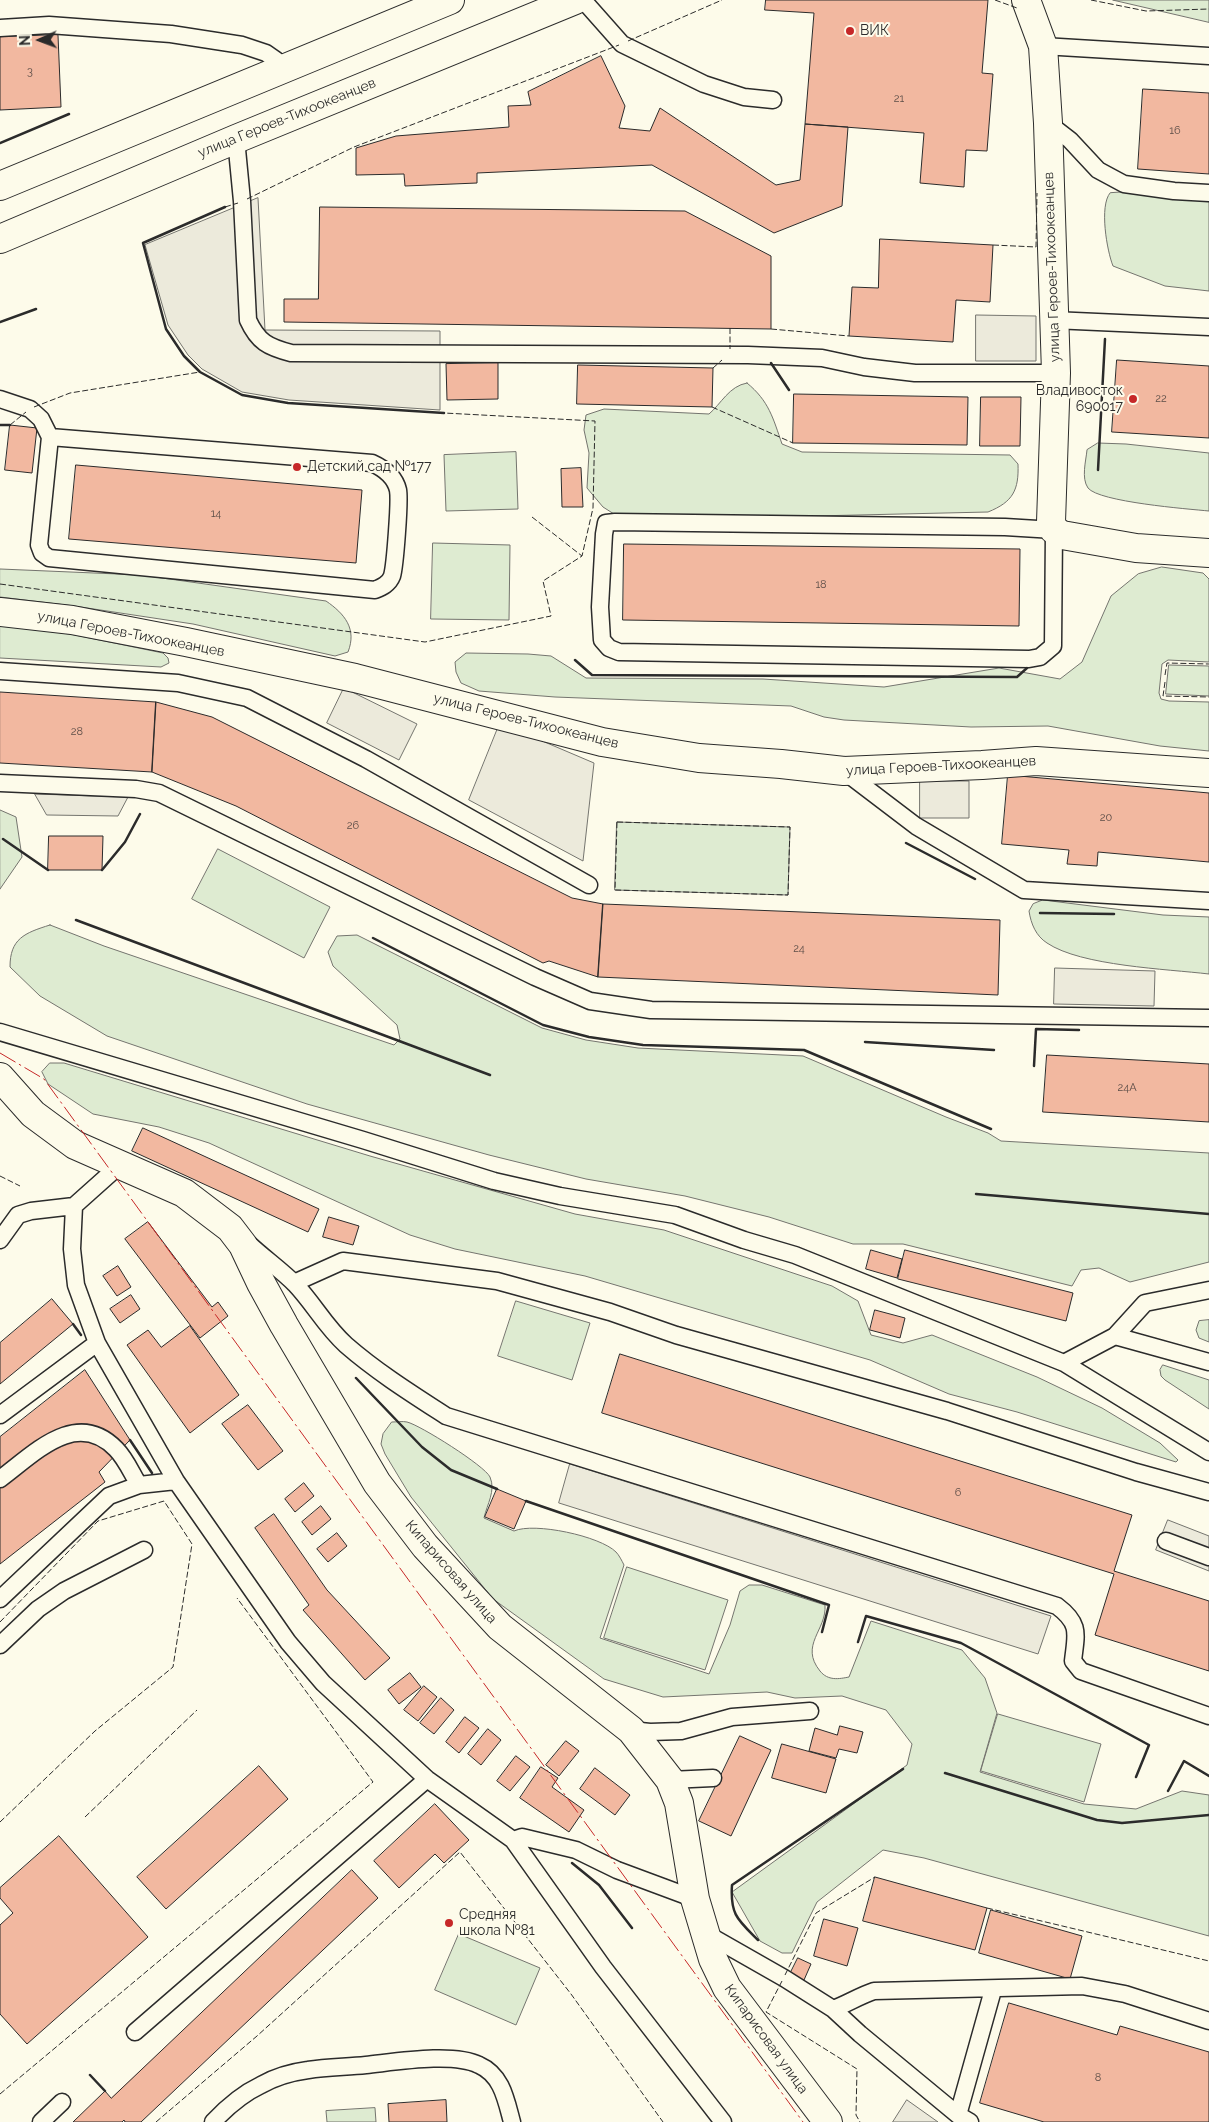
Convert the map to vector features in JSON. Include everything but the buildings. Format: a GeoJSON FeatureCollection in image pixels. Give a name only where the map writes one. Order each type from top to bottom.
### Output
{"type":"FeatureCollection","features":[{"type":"Feature","properties":{"kind":"main road"},"geometry":{"type":"LineString","coordinates":[[0,186],[450,0]]}},
{"type":"Feature","properties":{"kind":"main road","name":"улица Героев-Тихоокеанцев"},"geometry":{"type":"LineString","coordinates":[[0,239],[236,139],[575,0]]}},
{"type":"Feature","properties":{"kind":"main road","name":"улица Героев-Тихоокеанцев"},"geometry":{"type":"LineString","coordinates":[[1026,0],[1043,46],[1048,123],[1056,373],[1052,522],[1054,530]]}},
{"type":"Feature","properties":{"kind":"main road"},"geometry":{"type":"LineString","coordinates":[[1054,530],[1062,535],[1136,548],[1209,553]]}},
{"type":"Feature","properties":{"kind":"main road","name":"улица Героев-Тихоокеанцев"},"geometry":{"type":"LineString","coordinates":[[0,612],[82,622],[355,678],[602,742],[699,758],[844,771],[982,765],[1036,760],[1209,773]]}},
{"type":"Feature","properties":{"kind":"main road","name":"Кипарисовая улица"},"geometry":{"type":"LineString","coordinates":[[0,1077],[33,1114],[75,1145],[184,1193],[230,1228],[244,1245],[261,1283],[284,1325],[377,1484],[425,1546],[500,1627],[631,1730],[670,1780],[679,1803],[695,1899],[713,1959],[727,1988],[828,2122]]}},
{"type":"Feature","properties":{"kind":"lane"},"geometry":{"type":"LineString","coordinates":[[583,0],[622,44],[704,84],[744,97],[774,100]]}},
{"type":"Feature","properties":{"kind":"lane"},"geometry":{"type":"LineString","coordinates":[[0,28],[49,25],[180,36],[242,45],[266,53],[276,60],[283,69]]}},
{"type":"Feature","properties":{"kind":"lane"},"geometry":{"type":"LineString","coordinates":[[1043,46],[1209,56]]}},
{"type":"Feature","properties":{"kind":"lane"},"geometry":{"type":"LineString","coordinates":[[1048,123],[1070,140],[1098,170],[1124,184],[1174,191],[1209,193]]}},
{"type":"Feature","properties":{"kind":"lane"},"geometry":{"type":"LineString","coordinates":[[236,139],[243,210],[248,320],[254,334],[276,349],[291,353],[748,355],[822,358],[864,367],[915,372],[1056,373]]}},
{"type":"Feature","properties":{"kind":"lane"},"geometry":{"type":"LineString","coordinates":[[1053,320],[1209,327]]}},
{"type":"Feature","properties":{"kind":"lane"},"geometry":{"type":"LineString","coordinates":[[0,399],[30,409],[41,419],[50,437],[39,545],[42,553],[49,558],[375,590],[386,584],[392,575],[397,526],[398,490],[393,480],[383,468],[372,463],[50,437]]}},
{"type":"Feature","properties":{"kind":"lane"},"geometry":{"type":"LineString","coordinates":[[615,522],[1005,527],[1054,530],[1053,646],[1040,657],[1029,659],[619,652],[610,648],[602,640],[600,607],[606,524],[615,522]]}},
{"type":"Feature","properties":{"kind":"lane"},"geometry":{"type":"LineString","coordinates":[[0,671],[178,683],[247,698],[366,759],[588,885]]}},
{"type":"Feature","properties":{"kind":"lane"},"geometry":{"type":"LineString","coordinates":[[844,771],[916,826],[1024,890],[1209,901]]}},
{"type":"Feature","properties":{"kind":"lane"},"geometry":{"type":"LineString","coordinates":[[0,784],[136,789],[159,793],[535,977],[590,1001],[651,1010],[1209,1018]]}},
{"type":"Feature","properties":{"kind":"lane"},"geometry":{"type":"LineString","coordinates":[[0,1032],[494,1181],[560,1196],[675,1215],[744,1240],[795,1255],[1064,1363],[1209,1452]]}},
{"type":"Feature","properties":{"kind":"lane"},"geometry":{"type":"LineString","coordinates":[[0,1240],[18,1215],[30,1211],[74,1206],[121,1164]]}},
{"type":"Feature","properties":{"kind":"lane"},"geometry":{"type":"LineString","coordinates":[[74,1206],[72,1249],[76,1285],[97,1343],[176,1481],[300,1656],[323,1683],[427,1779],[513,1840],[603,1968],[723,2122]]}},
{"type":"Feature","properties":{"kind":"lane"},"geometry":{"type":"LineString","coordinates":[[230,1228],[294,1283],[313,1306],[322,1321],[346,1345],[386,1377],[446,1416],[1057,1606],[1069,1615],[1076,1629],[1073,1661],[1081,1671],[1209,1716]]}},
{"type":"Feature","properties":{"kind":"lane"},"geometry":{"type":"LineString","coordinates":[[294,1283],[343,1261],[498,1281],[610,1312],[676,1335],[947,1411],[1136,1472],[1209,1492]]}},
{"type":"Feature","properties":{"kind":"lane"},"geometry":{"type":"LineString","coordinates":[[1064,1363],[1115,1336],[1145,1303],[1209,1290]]}},
{"type":"Feature","properties":{"kind":"lane"},"geometry":{"type":"LineString","coordinates":[[1115,1336],[1209,1362]]}},
{"type":"Feature","properties":{"kind":"lane"},"geometry":{"type":"LineString","coordinates":[[0,1415],[76,1356],[97,1343]]}},
{"type":"Feature","properties":{"kind":"lane"},"geometry":{"type":"LineString","coordinates":[[0,1479],[60,1436],[80,1432],[92,1433],[104,1438],[118,1451],[139,1485]]}},
{"type":"Feature","properties":{"kind":"lane"},"geometry":{"type":"LineString","coordinates":[[0,1599],[109,1496],[139,1485],[176,1481]]}},
{"type":"Feature","properties":{"kind":"lane"},"geometry":{"type":"LineString","coordinates":[[1166,1541],[1209,1557]]}},
{"type":"Feature","properties":{"kind":"lane"},"geometry":{"type":"LineString","coordinates":[[0,1646],[38,1609],[64,1591],[144,1550]]}},
{"type":"Feature","properties":{"kind":"lane"},"geometry":{"type":"LineString","coordinates":[[631,1730],[650,1732],[681,1731],[732,1717],[810,1711]]}},
{"type":"Feature","properties":{"kind":"lane"},"geometry":{"type":"LineString","coordinates":[[670,1780],[714,1778]]}},
{"type":"Feature","properties":{"kind":"lane"},"geometry":{"type":"LineString","coordinates":[[135,2032],[427,1779]]}},
{"type":"Feature","properties":{"kind":"lane"},"geometry":{"type":"LineString","coordinates":[[513,1840],[522,1837],[576,1850],[617,1870],[695,1899]]}},
{"type":"Feature","properties":{"kind":"lane"},"geometry":{"type":"LineString","coordinates":[[705,1932],[833,2009],[860,2034],[964,2119],[994,1990]]}},
{"type":"Feature","properties":{"kind":"lane"},"geometry":{"type":"LineString","coordinates":[[833,2009],[848,2004],[860,1995],[874,1991],[994,1990],[1082,1986],[1125,1994],[1209,2021]]}},
{"type":"Feature","properties":{"kind":"lane"},"geometry":{"type":"LineString","coordinates":[[213,2122],[231,2104],[254,2089],[287,2075],[308,2070],[425,2059],[452,2059],[479,2064],[495,2076],[503,2092],[512,2122]]}},
{"type":"Feature","properties":{"kind":"lane"},"geometry":{"type":"LineString","coordinates":[[41,2122],[62,2102]]}},
{"type":"Feature","properties":{"kind":"green space"},"geometry":{"type":"Polygon","coordinates":[[[1113,0],[1209,0],[1209,22],[1113,0]]]}},
{"type":"Feature","properties":{"kind":"green space"},"geometry":{"type":"Polygon","coordinates":[[[1122,192],[1209,199],[1209,291],[1165,286],[1113,266],[1108,250],[1105,229],[1105,208],[1110,193],[1122,192]]]}},
{"type":"Feature","properties":{"kind":"green space"},"geometry":{"type":"Polygon","coordinates":[[[747,383],[765,403],[773,418],[782,444],[802,452],[1010,455],[1018,464],[1016,488],[1009,499],[988,512],[727,518],[614,514],[603,507],[587,488],[589,453],[584,430],[586,415],[604,409],[709,414],[730,391],[747,383]]]}},
{"type":"Feature","properties":{"kind":"green space"},"geometry":{"type":"Polygon","coordinates":[[[1098,443],[1126,444],[1209,453],[1209,511],[1126,501],[1095,493],[1086,484],[1084,469],[1087,450],[1098,443]]]}},
{"type":"Feature","properties":{"kind":"green space"},"geometry":{"type":"Polygon","coordinates":[[[516,452],[518,509],[446,511],[444,455],[516,452]]]}},
{"type":"Feature","properties":{"kind":"green space"},"geometry":{"type":"Polygon","coordinates":[[[433,543],[510,545],[509,620],[431,619],[433,543]]]}},
{"type":"Feature","properties":{"kind":"green space"},"geometry":{"type":"Polygon","coordinates":[[[1162,567],[1203,573],[1209,579],[1209,662],[1168,660],[1162,664],[1159,693],[1161,699],[1169,701],[1209,702],[1209,751],[1160,746],[1048,726],[971,727],[844,720],[824,717],[791,706],[555,697],[479,691],[461,683],[456,672],[455,662],[466,653],[551,656],[586,678],[763,679],[884,687],[999,668],[1060,679],[1082,662],[1111,596],[1138,574],[1162,567]]]}},
{"type":"Feature","properties":{"kind":"green space"},"geometry":{"type":"Polygon","coordinates":[[[0,569],[141,575],[326,601],[339,611],[348,623],[351,636],[350,644],[348,652],[335,656],[193,624],[0,597],[0,569]]]}},
{"type":"Feature","properties":{"kind":"green space"},"geometry":{"type":"Polygon","coordinates":[[[0,625],[70,634],[163,653],[168,658],[169,663],[161,667],[0,658],[0,625]]]}},
{"type":"Feature","properties":{"kind":"green space"},"geometry":{"type":"Polygon","coordinates":[[[1169,665],[1209,666],[1209,696],[1166,694],[1169,665]]]}},
{"type":"Feature","properties":{"kind":"green space"},"geometry":{"type":"Polygon","coordinates":[[[0,810],[16,817],[22,857],[0,889],[0,810]]]}},
{"type":"Feature","properties":{"kind":"green space"},"geometry":{"type":"Polygon","coordinates":[[[617,822],[790,827],[788,895],[615,890],[617,822]]]}},
{"type":"Feature","properties":{"kind":"green space"},"geometry":{"type":"Polygon","coordinates":[[[218,849],[330,907],[304,958],[192,899],[218,849]]]}},
{"type":"Feature","properties":{"kind":"green space"},"geometry":{"type":"Polygon","coordinates":[[[1043,900],[1163,915],[1209,917],[1209,974],[1102,962],[1062,951],[1043,940],[1033,925],[1029,911],[1033,904],[1043,900]]]}},
{"type":"Feature","properties":{"kind":"green space"},"geometry":{"type":"Polygon","coordinates":[[[50,925],[104,946],[394,1045],[400,1039],[397,1025],[333,966],[328,952],[337,936],[357,935],[542,1028],[586,1040],[638,1048],[803,1056],[988,1133],[1001,1141],[1209,1153],[1209,1262],[1130,1282],[1099,1268],[1081,1270],[1072,1286],[903,1244],[853,1244],[769,1217],[685,1196],[586,1179],[489,1155],[307,1104],[107,1036],[40,996],[10,967],[11,957],[20,938],[50,925]]]}},
{"type":"Feature","properties":{"kind":"green space"},"geometry":{"type":"Polygon","coordinates":[[[50,1063],[64,1063],[370,1156],[575,1214],[664,1230],[832,1286],[858,1301],[871,1335],[903,1343],[932,1335],[1037,1377],[1102,1408],[1160,1443],[1178,1460],[1176,1462],[1017,1412],[949,1394],[870,1360],[585,1276],[455,1249],[410,1235],[209,1143],[159,1127],[93,1114],[48,1084],[42,1072],[50,1063]]]}},
{"type":"Feature","properties":{"kind":"green space"},"geometry":{"type":"Polygon","coordinates":[[[516,1301],[590,1323],[572,1380],[498,1356],[516,1301]]]}},
{"type":"Feature","properties":{"kind":"green space"},"geometry":{"type":"Polygon","coordinates":[[[1209,1320],[1209,1342],[1199,1338],[1196,1330],[1199,1321],[1209,1320]]]}},
{"type":"Feature","properties":{"kind":"green space"},"geometry":{"type":"Polygon","coordinates":[[[1163,1365],[1209,1380],[1209,1409],[1165,1380],[1161,1376],[1160,1370],[1163,1365]]]}},
{"type":"Feature","properties":{"kind":"green space"},"geometry":{"type":"Polygon","coordinates":[[[392,1422],[407,1422],[425,1430],[452,1446],[486,1472],[492,1482],[492,1487],[484,1518],[514,1531],[536,1528],[551,1529],[582,1536],[608,1546],[616,1552],[624,1565],[600,1638],[709,1674],[730,1625],[740,1591],[749,1585],[762,1585],[825,1605],[822,1622],[815,1638],[812,1653],[814,1662],[820,1671],[830,1678],[849,1677],[871,1621],[962,1650],[985,1678],[997,1713],[980,1772],[1084,1804],[1136,1809],[1182,1791],[1209,1795],[1209,1936],[924,1858],[883,1850],[817,1902],[792,1953],[782,1953],[760,1941],[732,1892],[907,1765],[912,1744],[886,1710],[842,1696],[795,1698],[767,1692],[663,1697],[604,1679],[493,1599],[411,1497],[385,1454],[381,1444],[383,1434],[392,1422]]]}},
{"type":"Feature","properties":{"kind":"green space"},"geometry":{"type":"Polygon","coordinates":[[[627,1567],[728,1600],[705,1670],[604,1638],[627,1567]]]}},
{"type":"Feature","properties":{"kind":"green space"},"geometry":{"type":"Polygon","coordinates":[[[998,1714],[1101,1744],[1084,1802],[981,1771],[998,1714]]]}},
{"type":"Feature","properties":{"kind":"green space"},"geometry":{"type":"Polygon","coordinates":[[[459,1934],[540,1968],[516,2025],[435,1990],[459,1934]]]}},
{"type":"Feature","properties":{"kind":"green space"},"geometry":{"type":"Polygon","coordinates":[[[375,2108],[376,2122],[327,2122],[326,2111],[375,2108]]]}},
{"type":"Feature","properties":{"kind":"shaded area"},"geometry":{"type":"Polygon","coordinates":[[[258,198],[265,330],[440,331],[440,410],[289,400],[242,392],[202,369],[188,355],[168,325],[145,245],[258,198]]]}},
{"type":"Feature","properties":{"kind":"shaded area"},"geometry":{"type":"Polygon","coordinates":[[[976,315],[1036,316],[1036,361],[976,361],[976,315]]]}},
{"type":"Feature","properties":{"kind":"shaded area"},"geometry":{"type":"Polygon","coordinates":[[[344,688],[417,724],[399,760],[327,723],[344,688]]]}},
{"type":"Feature","properties":{"kind":"shaded area"},"geometry":{"type":"Polygon","coordinates":[[[500,723],[594,763],[583,861],[469,800],[500,723]]]}},
{"type":"Feature","properties":{"kind":"shaded area"},"geometry":{"type":"Polygon","coordinates":[[[920,781],[969,781],[969,818],[920,818],[920,781]]]}},
{"type":"Feature","properties":{"kind":"shaded area"},"geometry":{"type":"Polygon","coordinates":[[[35,794],[128,797],[118,816],[47,815],[35,794]]]}},
{"type":"Feature","properties":{"kind":"shaded area"},"geometry":{"type":"Polygon","coordinates":[[[1055,968],[1155,971],[1154,1006],[1054,1004],[1055,968]]]}},
{"type":"Feature","properties":{"kind":"shaded area"},"geometry":{"type":"Polygon","coordinates":[[[570,1464],[1051,1616],[1038,1654],[559,1503],[570,1464]]]}},
{"type":"Feature","properties":{"kind":"shaded area"},"geometry":{"type":"Polygon","coordinates":[[[1168,1520],[1209,1536],[1209,1571],[1156,1550],[1168,1520]]]}},
{"type":"Feature","properties":{"kind":"shaded area"},"geometry":{"type":"Polygon","coordinates":[[[907,2100],[938,2122],[893,2122],[907,2100]]]}},
{"type":"Feature","properties":{"kind":"fence"},"geometry":{"type":"LineString","coordinates":[[628,41],[722,0]]}},
{"type":"Feature","properties":{"kind":"fence"},"geometry":{"type":"LineString","coordinates":[[995,0],[1017,8]]}},
{"type":"Feature","properties":{"kind":"fence"},"geometry":{"type":"LineString","coordinates":[[1091,0],[1146,11],[1209,9]]}},
{"type":"Feature","properties":{"kind":"fence"},"geometry":{"type":"LineString","coordinates":[[247,199],[354,147],[619,45]]}},
{"type":"Feature","properties":{"kind":"fence"},"geometry":{"type":"LineString","coordinates":[[993,245],[1036,247],[1037,193]]}},
{"type":"Feature","properties":{"kind":"fence"},"geometry":{"type":"LineString","coordinates":[[225,207],[238,203]]}},
{"type":"Feature","properties":{"kind":"fence"},"geometry":{"type":"LineString","coordinates":[[730,328],[730,349]]}},
{"type":"Feature","properties":{"kind":"fence"},"geometry":{"type":"LineString","coordinates":[[771,329],[849,336]]}},
{"type":"Feature","properties":{"kind":"fence"},"geometry":{"type":"LineString","coordinates":[[713,368],[722,360]]}},
{"type":"Feature","properties":{"kind":"fence"},"geometry":{"type":"LineString","coordinates":[[34,407],[70,393],[200,372]]}},
{"type":"Feature","properties":{"kind":"fence"},"geometry":{"type":"LineString","coordinates":[[712,407],[793,443]]}},
{"type":"Feature","properties":{"kind":"fence"},"geometry":{"type":"LineString","coordinates":[[10,425],[26,412]]}},
{"type":"Feature","properties":{"kind":"fence"},"geometry":{"type":"LineString","coordinates":[[0,584],[425,642],[551,616],[543,581],[582,556],[593,508],[595,421],[444,413]]}},
{"type":"Feature","properties":{"kind":"fence"},"geometry":{"type":"LineString","coordinates":[[532,517],[582,556]]}},
{"type":"Feature","properties":{"kind":"fence"},"geometry":{"type":"LineString","coordinates":[[1165,675],[1167,663],[1209,664]]}},
{"type":"Feature","properties":{"kind":"fence"},"geometry":{"type":"LineString","coordinates":[[1165,682],[1163,696],[1209,697]]}},
{"type":"Feature","properties":{"kind":"fence"},"geometry":{"type":"LineString","coordinates":[[617,822],[790,827],[788,895],[615,890],[617,822]]}},
{"type":"Feature","properties":{"kind":"fence"},"geometry":{"type":"LineString","coordinates":[[0,1176],[20,1186]]}},
{"type":"Feature","properties":{"kind":"fence"},"geometry":{"type":"LineString","coordinates":[[0,1622],[98,1521],[164,1501],[192,1544],[173,1667],[95,1731],[0,1822]]}},
{"type":"Feature","properties":{"kind":"fence"},"geometry":{"type":"LineString","coordinates":[[0,2094],[373,1782],[237,1598]]}},
{"type":"Feature","properties":{"kind":"fence"},"geometry":{"type":"LineString","coordinates":[[85,1817],[197,1710]]}},
{"type":"Feature","properties":{"kind":"fence"},"geometry":{"type":"LineString","coordinates":[[156,2122],[257,2036],[460,1852],[571,1994],[663,2122]]}},
{"type":"Feature","properties":{"kind":"fence"},"geometry":{"type":"LineString","coordinates":[[785,1975],[816,1913],[875,1877]]}},
{"type":"Feature","properties":{"kind":"fence"},"geometry":{"type":"LineString","coordinates":[[987,1908],[1209,1961]]}},
{"type":"Feature","properties":{"kind":"fence"},"geometry":{"type":"LineString","coordinates":[[782,1981],[766,2012],[857,2069],[856,2115],[860,2122]]}},
{"type":"Feature","properties":{"kind":"wall"},"geometry":{"type":"LineString","coordinates":[[0,143],[69,114]]}},
{"type":"Feature","properties":{"kind":"wall"},"geometry":{"type":"LineString","coordinates":[[225,207],[143,243],[166,329],[184,356],[200,372],[242,395],[288,403],[444,413]]}},
{"type":"Feature","properties":{"kind":"wall"},"geometry":{"type":"LineString","coordinates":[[0,322],[36,309]]}},
{"type":"Feature","properties":{"kind":"wall"},"geometry":{"type":"LineString","coordinates":[[1098,470],[1105,339]]}},
{"type":"Feature","properties":{"kind":"wall"},"geometry":{"type":"LineString","coordinates":[[771,363],[789,390]]}},
{"type":"Feature","properties":{"kind":"wall"},"geometry":{"type":"LineString","coordinates":[[0,425],[10,425]]}},
{"type":"Feature","properties":{"kind":"wall"},"geometry":{"type":"LineString","coordinates":[[575,660],[592,675],[1017,677],[1027,668]]}},
{"type":"Feature","properties":{"kind":"wall"},"geometry":{"type":"LineString","coordinates":[[102,870],[125,842],[140,814]]}},
{"type":"Feature","properties":{"kind":"wall"},"geometry":{"type":"LineString","coordinates":[[3,839],[48,870]]}},
{"type":"Feature","properties":{"kind":"wall"},"geometry":{"type":"LineString","coordinates":[[906,843],[975,879]]}},
{"type":"Feature","properties":{"kind":"wall"},"geometry":{"type":"LineString","coordinates":[[1040,913],[1114,914]]}},
{"type":"Feature","properties":{"kind":"wall"},"geometry":{"type":"LineString","coordinates":[[76,920],[490,1075]]}},
{"type":"Feature","properties":{"kind":"wall"},"geometry":{"type":"LineString","coordinates":[[373,938],[543,1025],[589,1037],[643,1045],[804,1050],[991,1129]]}},
{"type":"Feature","properties":{"kind":"wall"},"geometry":{"type":"LineString","coordinates":[[1034,1066],[1036,1029],[1079,1030]]}},
{"type":"Feature","properties":{"kind":"wall"},"geometry":{"type":"LineString","coordinates":[[865,1042],[994,1050]]}},
{"type":"Feature","properties":{"kind":"wall"},"geometry":{"type":"LineString","coordinates":[[976,1194],[1209,1214]]}},
{"type":"Feature","properties":{"kind":"wall"},"geometry":{"type":"LineString","coordinates":[[73,1324],[81,1335]]}},
{"type":"Feature","properties":{"kind":"wall"},"geometry":{"type":"LineString","coordinates":[[356,1378],[422,1447],[451,1470],[497,1489]]}},
{"type":"Feature","properties":{"kind":"wall"},"geometry":{"type":"LineString","coordinates":[[130,1440],[152,1473]]}},
{"type":"Feature","properties":{"kind":"wall"},"geometry":{"type":"LineString","coordinates":[[526,1501],[829,1605],[822,1632]]}},
{"type":"Feature","properties":{"kind":"wall"},"geometry":{"type":"LineString","coordinates":[[858,1642],[866,1616],[961,1643],[1149,1745],[1136,1777]]}},
{"type":"Feature","properties":{"kind":"wall"},"geometry":{"type":"LineString","coordinates":[[1168,1791],[1184,1761],[1209,1776]]}},
{"type":"Feature","properties":{"kind":"wall"},"geometry":{"type":"LineString","coordinates":[[758,1940],[740,1922],[734,1910],[732,1885],[903,1769]]}},
{"type":"Feature","properties":{"kind":"wall"},"geometry":{"type":"LineString","coordinates":[[945,1773],[1097,1820],[1122,1823],[1209,1815]]}},
{"type":"Feature","properties":{"kind":"wall"},"geometry":{"type":"LineString","coordinates":[[572,1863],[599,1885],[632,1928]]}},
{"type":"Feature","properties":{"kind":"wall"},"geometry":{"type":"LineString","coordinates":[[90,2075],[105,2091]]}},
{"type":"Feature","properties":{"kind":"power"},"geometry":{"type":"LineString","coordinates":[[0,1053],[44,1079],[803,2122]]}},
{"type":"Feature","properties":{"kind":"place","name":"ВИК"},"geometry":{"type":"Point","coordinates":[850,31]}},
{"type":"Feature","properties":{"kind":"place","name":"Владивосток 690017"},"geometry":{"type":"Point","coordinates":[1133,399]}},
{"type":"Feature","properties":{"kind":"place","name":"Детский сад №177"},"geometry":{"type":"Point","coordinates":[297,467]}},
{"type":"Feature","properties":{"kind":"place","name":"Средняя школа №81"},"geometry":{"type":"Point","coordinates":[449,1923]}}]}
